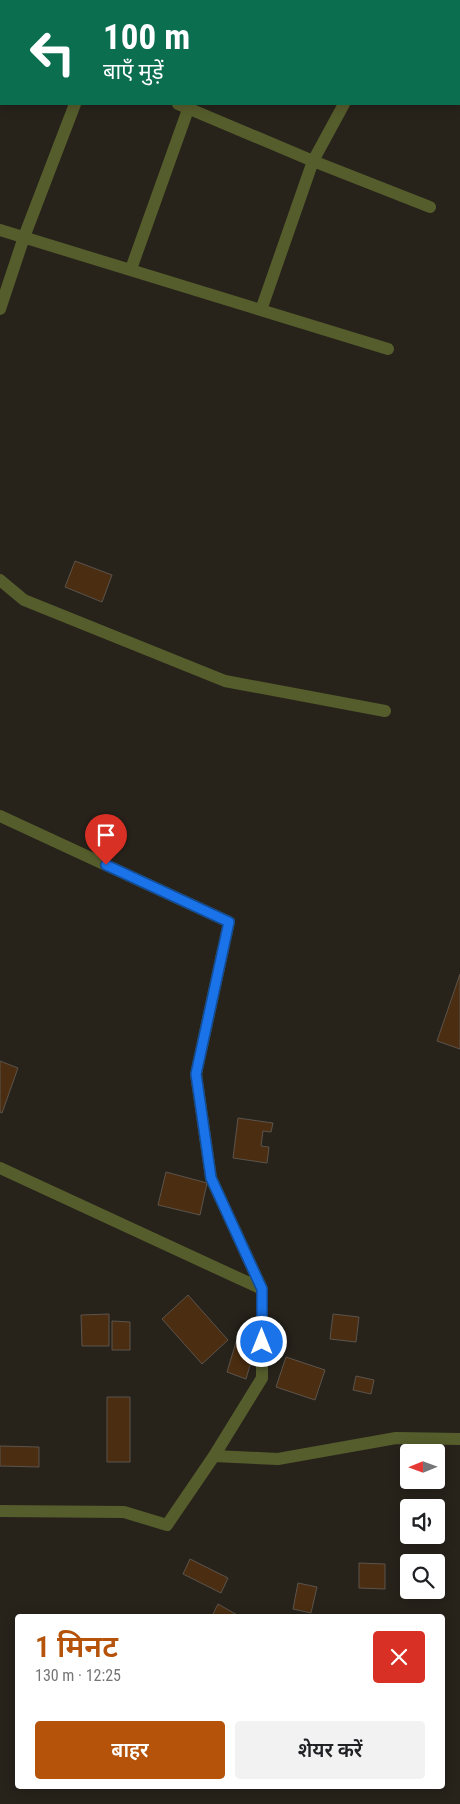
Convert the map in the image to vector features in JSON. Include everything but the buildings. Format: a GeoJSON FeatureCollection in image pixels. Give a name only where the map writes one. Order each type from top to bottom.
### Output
{"type":"FeatureCollection","features":[{"type":"Feature","properties":{"kind":"street"},"geometry":{"type":"LineString","coordinates":[[0,310],[24,237],[74,105]]}},
{"type":"Feature","properties":{"kind":"street"},"geometry":{"type":"LineString","coordinates":[[131,270],[186,105],[313,160],[430,207]]}},
{"type":"Feature","properties":{"kind":"street"},"geometry":{"type":"LineString","coordinates":[[261,310],[313,160],[343,105]]}},
{"type":"Feature","properties":{"kind":"street"},"geometry":{"type":"LineString","coordinates":[[0,230],[388,349]]}},
{"type":"Feature","properties":{"kind":"street"},"geometry":{"type":"LineString","coordinates":[[0,580],[24,600],[225,680],[385,712]]}},
{"type":"Feature","properties":{"kind":"street"},"geometry":{"type":"LineString","coordinates":[[0,816],[229,922],[196,1074],[211,1178],[262,1289],[262,1378],[214,1456],[167,1525],[124,1512],[0,1511]]}},
{"type":"Feature","properties":{"kind":"street"},"geometry":{"type":"LineString","coordinates":[[0,1168],[262,1289]]}},
{"type":"Feature","properties":{"kind":"street"},"geometry":{"type":"LineString","coordinates":[[214,1456],[278,1459],[396,1438],[460,1439]]}},
{"type":"Feature","properties":{"kind":"route"},"geometry":{"type":"LineString","coordinates":[[106,865],[229,922],[196,1074],[211,1178],[262,1289],[262,1342]]}}]}
